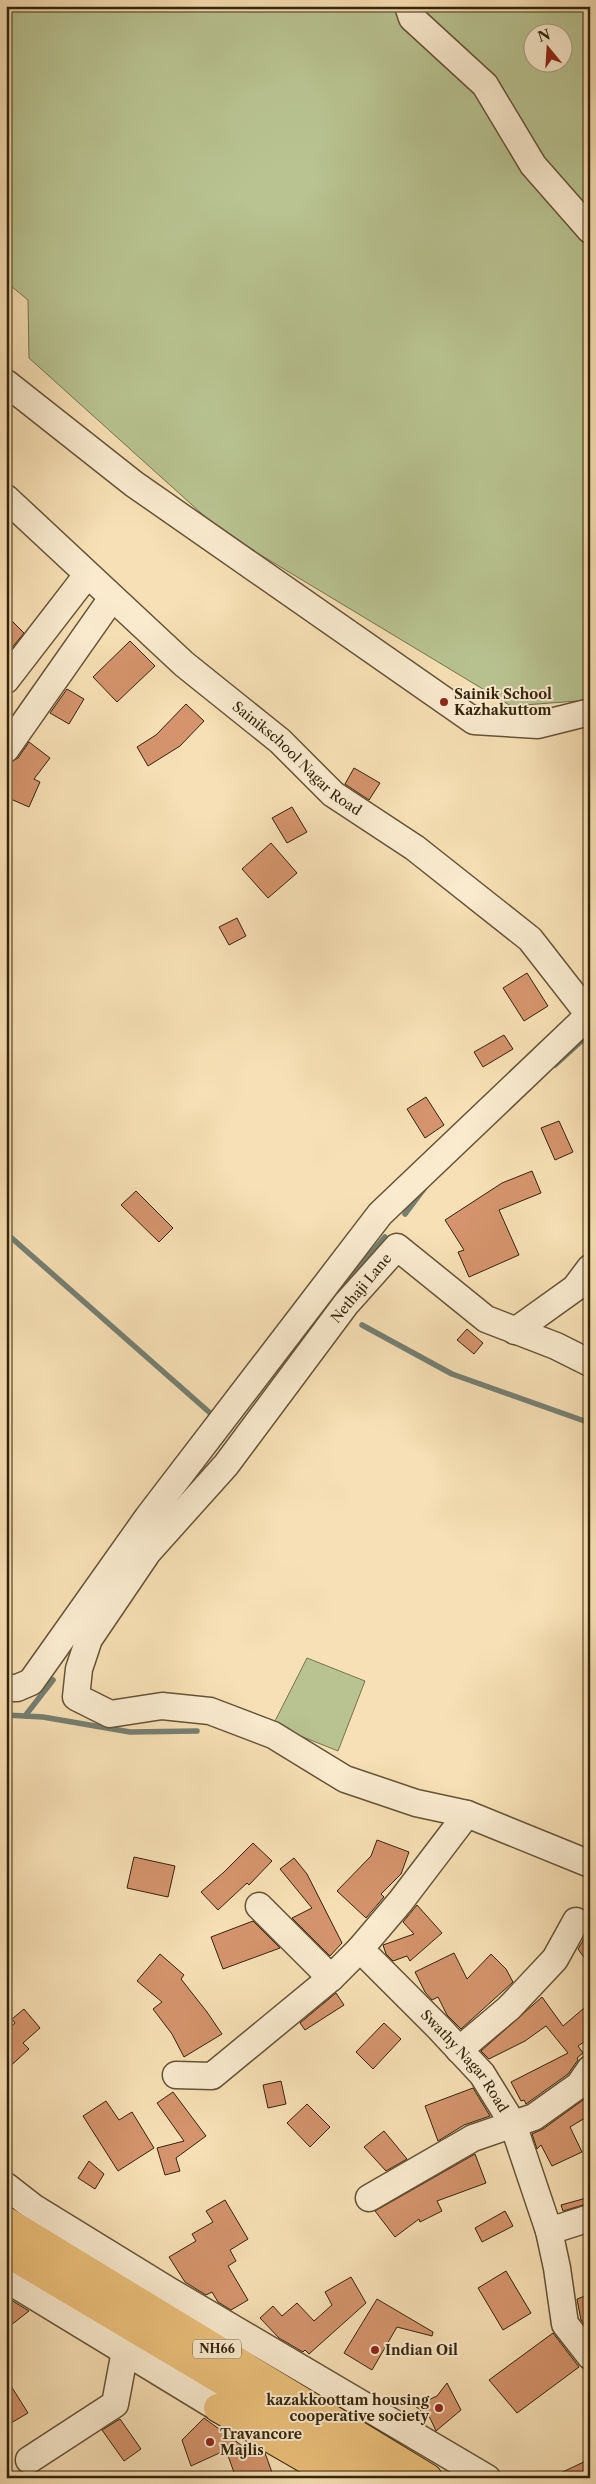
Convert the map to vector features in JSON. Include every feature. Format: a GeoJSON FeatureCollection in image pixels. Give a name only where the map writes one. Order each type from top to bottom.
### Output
{"type":"FeatureCollection","features":[{"type":"Feature","properties":{"kind":"main road","name":"NH66"},"geometry":{"type":"LineString","coordinates":[[6,2221],[428,2478]]}},
{"type":"Feature","properties":{"kind":"main road","name":"NH66"},"geometry":{"type":"LineString","coordinates":[[6,2252],[386,2478]]}},
{"type":"Feature","properties":{"kind":"main road"},"geometry":{"type":"LineString","coordinates":[[218,2408],[339,2478]]}},
{"type":"Feature","properties":{"kind":"street"},"geometry":{"type":"LineString","coordinates":[[408,6],[412,18],[485,84],[533,165],[590,230]]}},
{"type":"Feature","properties":{"kind":"street"},"geometry":{"type":"LineString","coordinates":[[6,384],[134,484],[474,721],[538,725],[590,712]]}},
{"type":"Feature","properties":{"kind":"street","name":"Sainikschool Nagar Road"},"geometry":{"type":"LineString","coordinates":[[6,498],[184,664],[280,742],[333,794],[414,848],[530,939],[589,1016]]}},
{"type":"Feature","properties":{"kind":"street"},"geometry":{"type":"LineString","coordinates":[[6,680],[87,575]]}},
{"type":"Feature","properties":{"kind":"street"},"geometry":{"type":"LineString","coordinates":[[6,749],[112,598]]}},
{"type":"Feature","properties":{"kind":"street"},"geometry":{"type":"LineString","coordinates":[[6,1688],[17,1688],[30,1682],[148,1518],[380,1214],[589,1016]]}},
{"type":"Feature","properties":{"kind":"street","name":"Nethaji Lane"},"geometry":{"type":"LineString","coordinates":[[467,1814],[416,1803],[345,1779],[273,1735],[210,1711],[162,1706],[110,1714],[76,1697],[79,1669],[89,1639],[148,1552],[226,1464],[346,1304],[397,1247],[486,1319],[556,1346],[590,1363]]}},
{"type":"Feature","properties":{"kind":"street"},"geometry":{"type":"LineString","coordinates":[[516,1331],[575,1288],[590,1268]]}},
{"type":"Feature","properties":{"kind":"street"},"geometry":{"type":"LineString","coordinates":[[176,2075],[212,2076],[331,1978],[360,1949],[400,1902],[467,1814],[590,1864]]}},
{"type":"Feature","properties":{"kind":"street"},"geometry":{"type":"LineString","coordinates":[[259,1906],[331,1978]]}},
{"type":"Feature","properties":{"kind":"street"},"geometry":{"type":"LineString","coordinates":[[459,2050],[508,2008],[555,1959],[576,1920]]}},
{"type":"Feature","properties":{"kind":"street","name":"Swathy Nagar Road"},"geometry":{"type":"LineString","coordinates":[[360,1949],[482,2074],[513,2124],[549,2231],[558,2268],[564,2324],[590,2356]]}},
{"type":"Feature","properties":{"kind":"street"},"geometry":{"type":"LineString","coordinates":[[368,2198],[473,2138],[534,2117],[586,2084]]}},
{"type":"Feature","properties":{"kind":"street"},"geometry":{"type":"LineString","coordinates":[[6,2186],[33,2207],[168,2290],[487,2478]]}},
{"type":"Feature","properties":{"kind":"street"},"geometry":{"type":"LineString","coordinates":[[549,2231],[590,2218]]}},
{"type":"Feature","properties":{"kind":"street"},"geometry":{"type":"LineString","coordinates":[[6,2279],[218,2408]]}},
{"type":"Feature","properties":{"kind":"street"},"geometry":{"type":"LineString","coordinates":[[28,2460],[115,2404],[125,2351]]}},
{"type":"Feature","properties":{"kind":"green space","name":"Sainik School Kazhakuttom"},"geometry":{"type":"Polygon","coordinates":[[[6,6],[590,6],[590,700],[511,706],[221,531],[29,358],[28,300],[6,282],[6,6]]]}},
{"type":"Feature","properties":{"kind":"green space"},"geometry":{"type":"Polygon","coordinates":[[[307,1658],[365,1681],[338,1751],[273,1725],[307,1658]]]}},
{"type":"Feature","properties":{"kind":"building"},"geometry":{"type":"Polygon","coordinates":[[[6,615],[24,633],[6,655],[6,615]]]}},
{"type":"Feature","properties":{"kind":"building"},"geometry":{"type":"Polygon","coordinates":[[[130,641],[155,666],[117,702],[93,677],[130,641]]]}},
{"type":"Feature","properties":{"kind":"building"},"geometry":{"type":"Polygon","coordinates":[[[67,689],[84,699],[69,724],[50,713],[67,689]]]}},
{"type":"Feature","properties":{"kind":"building"},"geometry":{"type":"Polygon","coordinates":[[[186,704],[204,721],[180,746],[148,766],[137,747],[156,735],[186,704]]]}},
{"type":"Feature","properties":{"kind":"building"},"geometry":{"type":"Polygon","coordinates":[[[29,742],[50,758],[34,779],[40,782],[29,807],[6,797],[6,770],[9,763],[18,758],[29,742]]]}},
{"type":"Feature","properties":{"kind":"building"},"geometry":{"type":"Polygon","coordinates":[[[354,768],[380,783],[369,800],[345,784],[354,768]]]}},
{"type":"Feature","properties":{"kind":"building"},"geometry":{"type":"Polygon","coordinates":[[[292,807],[307,832],[287,843],[272,818],[292,807]]]}},
{"type":"Feature","properties":{"kind":"building"},"geometry":{"type":"Polygon","coordinates":[[[271,843],[297,873],[268,898],[242,869],[271,843]]]}},
{"type":"Feature","properties":{"kind":"building"},"geometry":{"type":"Polygon","coordinates":[[[237,918],[246,936],[229,945],[219,927],[237,918]]]}},
{"type":"Feature","properties":{"kind":"building"},"geometry":{"type":"Polygon","coordinates":[[[527,973],[548,1006],[524,1021],[503,988],[527,973]]]}},
{"type":"Feature","properties":{"kind":"building"},"geometry":{"type":"Polygon","coordinates":[[[504,1035],[513,1049],[483,1067],[474,1052],[504,1035]]]}},
{"type":"Feature","properties":{"kind":"building"},"geometry":{"type":"Polygon","coordinates":[[[426,1097],[444,1125],[425,1138],[407,1109],[426,1097]]]}},
{"type":"Feature","properties":{"kind":"building"},"geometry":{"type":"Polygon","coordinates":[[[559,1121],[573,1152],[555,1160],[541,1128],[559,1121]]]}},
{"type":"Feature","properties":{"kind":"building"},"geometry":{"type":"Polygon","coordinates":[[[532,1171],[541,1193],[499,1210],[519,1255],[469,1277],[458,1252],[464,1250],[445,1220],[502,1183],[532,1171]]]}},
{"type":"Feature","properties":{"kind":"building"},"geometry":{"type":"Polygon","coordinates":[[[136,1191],[173,1228],[159,1242],[121,1205],[136,1191]]]}},
{"type":"Feature","properties":{"kind":"building"},"geometry":{"type":"Polygon","coordinates":[[[467,1329],[483,1343],[474,1354],[457,1340],[467,1329]]]}},
{"type":"Feature","properties":{"kind":"building"},"geometry":{"type":"Polygon","coordinates":[[[377,1840],[409,1852],[401,1874],[381,1894],[384,1897],[366,1918],[337,1891],[371,1856],[377,1840]]]}},
{"type":"Feature","properties":{"kind":"building"},"geometry":{"type":"Polygon","coordinates":[[[253,1843],[272,1861],[249,1885],[247,1883],[218,1910],[201,1892],[253,1843]]]}},
{"type":"Feature","properties":{"kind":"building"},"geometry":{"type":"Polygon","coordinates":[[[134,1857],[175,1866],[168,1897],[127,1888],[134,1857]]]}},
{"type":"Feature","properties":{"kind":"building"},"geometry":{"type":"Polygon","coordinates":[[[294,1858],[307,1874],[342,1943],[330,1956],[292,1918],[312,1908],[280,1869],[294,1858]]]}},
{"type":"Feature","properties":{"kind":"building"},"geometry":{"type":"Polygon","coordinates":[[[417,1905],[442,1933],[410,1961],[407,1956],[393,1961],[386,1954],[383,1945],[414,1934],[403,1922],[417,1905]]]}},
{"type":"Feature","properties":{"kind":"building"},"geometry":{"type":"Polygon","coordinates":[[[253,1921],[280,1948],[223,1969],[211,1937],[253,1921]]]}},
{"type":"Feature","properties":{"kind":"building"},"geometry":{"type":"Polygon","coordinates":[[[590,1929],[590,1966],[578,1949],[590,1929]]]}},
{"type":"Feature","properties":{"kind":"building"},"geometry":{"type":"Polygon","coordinates":[[[454,1953],[467,1979],[491,1954],[506,1969],[513,1982],[461,2029],[447,2015],[438,1997],[432,2000],[425,1992],[415,1972],[454,1953]]]}},
{"type":"Feature","properties":{"kind":"building"},"geometry":{"type":"Polygon","coordinates":[[[160,1954],[184,1975],[181,1979],[222,2034],[184,2057],[172,2034],[153,2009],[162,2002],[137,1981],[160,1954]]]}},
{"type":"Feature","properties":{"kind":"building"},"geometry":{"type":"Polygon","coordinates":[[[336,1993],[344,2005],[305,2030],[300,2023],[336,1993]]]}},
{"type":"Feature","properties":{"kind":"building"},"geometry":{"type":"Polygon","coordinates":[[[542,1997],[563,2026],[590,2003],[590,2038],[578,2046],[583,2053],[577,2058],[578,2060],[568,2074],[526,2104],[524,2100],[521,2101],[511,2082],[568,2053],[546,2026],[525,2041],[489,2059],[481,2051],[542,1997]]]}},
{"type":"Feature","properties":{"kind":"building"},"geometry":{"type":"Polygon","coordinates":[[[24,2009],[40,2028],[23,2043],[29,2049],[6,2070],[6,2025],[9,2028],[15,2023],[12,2019],[24,2009]]]}},
{"type":"Feature","properties":{"kind":"building"},"geometry":{"type":"Polygon","coordinates":[[[384,2023],[401,2039],[373,2069],[356,2052],[384,2023]]]}},
{"type":"Feature","properties":{"kind":"building"},"geometry":{"type":"Polygon","coordinates":[[[281,2081],[286,2104],[268,2108],[263,2085],[281,2081]]]}},
{"type":"Feature","properties":{"kind":"building"},"geometry":{"type":"Polygon","coordinates":[[[473,2088],[490,2116],[464,2125],[438,2141],[425,2106],[473,2088]]]}},
{"type":"Feature","properties":{"kind":"building"},"geometry":{"type":"Polygon","coordinates":[[[173,2092],[206,2136],[176,2158],[180,2171],[165,2175],[157,2148],[184,2141],[157,2103],[173,2092]]]}},
{"type":"Feature","properties":{"kind":"building"},"geometry":{"type":"Polygon","coordinates":[[[590,2095],[590,2115],[570,2127],[582,2152],[552,2166],[541,2145],[537,2149],[532,2134],[543,2129],[590,2095]]]}},
{"type":"Feature","properties":{"kind":"building"},"geometry":{"type":"Polygon","coordinates":[[[106,2101],[119,2120],[132,2112],[154,2148],[118,2171],[83,2116],[106,2101]]]}},
{"type":"Feature","properties":{"kind":"building"},"geometry":{"type":"Polygon","coordinates":[[[307,2104],[330,2127],[310,2147],[287,2123],[307,2104]]]}},
{"type":"Feature","properties":{"kind":"building"},"geometry":{"type":"Polygon","coordinates":[[[384,2131],[407,2159],[386,2171],[364,2147],[384,2131]]]}},
{"type":"Feature","properties":{"kind":"building"},"geometry":{"type":"Polygon","coordinates":[[[475,2154],[486,2183],[437,2201],[442,2211],[420,2222],[419,2219],[395,2237],[375,2211],[475,2154]]]}},
{"type":"Feature","properties":{"kind":"building"},"geometry":{"type":"Polygon","coordinates":[[[89,2161],[104,2174],[95,2189],[78,2178],[89,2161]]]}},
{"type":"Feature","properties":{"kind":"building"},"geometry":{"type":"Polygon","coordinates":[[[590,2197],[590,2203],[563,2211],[561,2205],[590,2197]]]}},
{"type":"Feature","properties":{"kind":"building"},"geometry":{"type":"Polygon","coordinates":[[[225,2200],[248,2239],[230,2250],[236,2261],[228,2266],[248,2300],[231,2310],[218,2302],[212,2292],[206,2295],[185,2282],[169,2257],[196,2241],[192,2234],[213,2222],[206,2211],[225,2200]]]}},
{"type":"Feature","properties":{"kind":"building"},"geometry":{"type":"Polygon","coordinates":[[[505,2211],[513,2226],[482,2242],[475,2228],[505,2211]]]}},
{"type":"Feature","properties":{"kind":"building"},"geometry":{"type":"Polygon","coordinates":[[[506,2271],[531,2313],[503,2330],[478,2288],[506,2271]]]}},
{"type":"Feature","properties":{"kind":"building"},"geometry":{"type":"Polygon","coordinates":[[[351,2277],[366,2303],[309,2354],[305,2350],[303,2352],[279,2338],[260,2318],[273,2306],[282,2316],[297,2303],[314,2321],[332,2305],[325,2292],[351,2277]]]}},
{"type":"Feature","properties":{"kind":"building"},"geometry":{"type":"Polygon","coordinates":[[[590,2294],[590,2331],[581,2320],[577,2299],[590,2294]]]}},
{"type":"Feature","properties":{"kind":"building"},"geometry":{"type":"Polygon","coordinates":[[[6,2297],[29,2311],[6,2329],[6,2297]]]}},
{"type":"Feature","properties":{"kind":"building"},"geometry":{"type":"Polygon","coordinates":[[[377,2299],[433,2332],[432,2336],[397,2327],[372,2370],[344,2353],[377,2299]]]}},
{"type":"Feature","properties":{"kind":"building"},"geometry":{"type":"Polygon","coordinates":[[[553,2333],[579,2367],[517,2413],[489,2380],[553,2333]]]}},
{"type":"Feature","properties":{"kind":"building"},"geometry":{"type":"Polygon","coordinates":[[[6,2378],[28,2413],[6,2426],[6,2378]]]}},
{"type":"Feature","properties":{"kind":"building","name":"kazakkoottam housing cooperative society"},"geometry":{"type":"Polygon","coordinates":[[[447,2383],[461,2410],[436,2431],[430,2418],[415,2406],[437,2396],[447,2383]]]}},
{"type":"Feature","properties":{"kind":"building"},"geometry":{"type":"Polygon","coordinates":[[[204,2418],[252,2453],[260,2450],[265,2453],[274,2478],[236,2478],[226,2450],[191,2466],[182,2440],[204,2418]]]}},
{"type":"Feature","properties":{"kind":"building"},"geometry":{"type":"Polygon","coordinates":[[[120,2419],[141,2449],[124,2461],[102,2430],[120,2419]]]}},
{"type":"Feature","properties":{"kind":"building"},"geometry":{"type":"Polygon","coordinates":[[[590,2459],[590,2478],[550,2478],[590,2459]]]}},
{"type":"Feature","properties":{"kind":"waterway"},"geometry":{"type":"LineString","coordinates":[[555,1065],[587,1036]]}},
{"type":"Feature","properties":{"kind":"waterway"},"geometry":{"type":"LineString","coordinates":[[405,1214],[426,1186]]}},
{"type":"Feature","properties":{"kind":"waterway"},"geometry":{"type":"LineString","coordinates":[[6,1233],[209,1412]]}},
{"type":"Feature","properties":{"kind":"waterway"},"geometry":{"type":"LineString","coordinates":[[312,1323],[385,1237]]}},
{"type":"Feature","properties":{"kind":"waterway"},"geometry":{"type":"LineString","coordinates":[[362,1325],[452,1374],[590,1423]]}},
{"type":"Feature","properties":{"kind":"waterway"},"geometry":{"type":"LineString","coordinates":[[25,1716],[53,1680]]}},
{"type":"Feature","properties":{"kind":"waterway"},"geometry":{"type":"LineString","coordinates":[[6,1715],[43,1717],[130,1732],[197,1731]]}},
{"type":"Feature","properties":{"kind":"place","name":"Sainik School Kazhakuttom"},"geometry":{"type":"Point","coordinates":[444,702]}},
{"type":"Feature","properties":{"kind":"place","name":"Indian Oil"},"geometry":{"type":"Point","coordinates":[375,2350]}},
{"type":"Feature","properties":{"kind":"place","name":"kazakkoottam housing cooperative society"},"geometry":{"type":"Point","coordinates":[439,2408]}},
{"type":"Feature","properties":{"kind":"place","name":"Travancore Majlis"},"geometry":{"type":"Point","coordinates":[210,2442]}}]}
